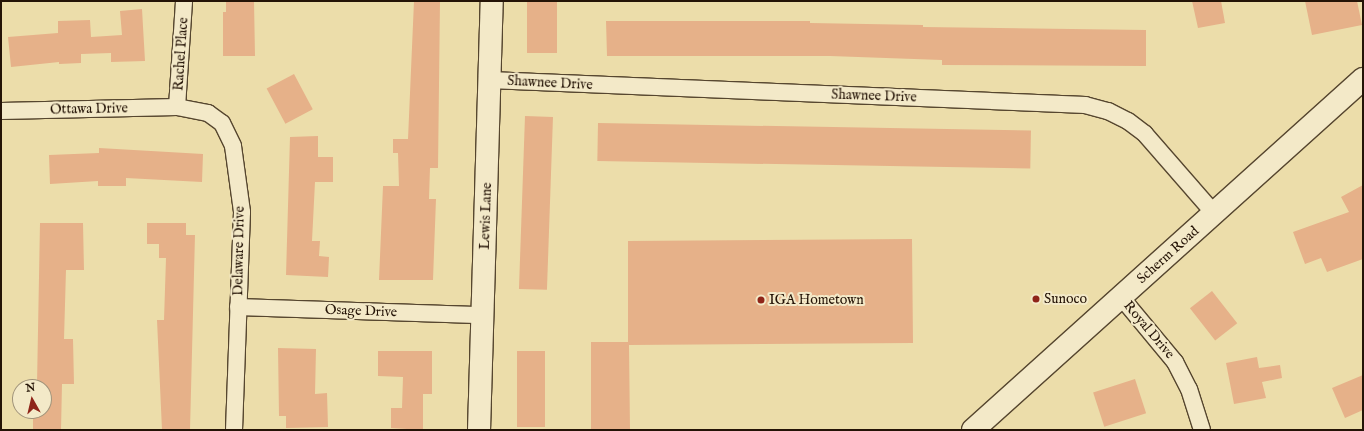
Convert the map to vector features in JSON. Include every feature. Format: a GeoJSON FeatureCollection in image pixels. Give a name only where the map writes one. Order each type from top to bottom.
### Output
{"type":"FeatureCollection","features":[{"type":"Feature","properties":{"kind":"street","name":"Rachel Place"},"geometry":{"type":"LineString","coordinates":[[177,107],[184,1]]}},
{"type":"Feature","properties":{"kind":"street","name":"Lewis Lane"},"geometry":{"type":"LineString","coordinates":[[479,430],[492,1]]}},
{"type":"Feature","properties":{"kind":"street","name":"Scherm Road"},"geometry":{"type":"LineString","coordinates":[[973,430],[1363,79]]}},
{"type":"Feature","properties":{"kind":"street","name":"Shawnee Drive"},"geometry":{"type":"LineString","coordinates":[[490,80],[1085,105],[1108,111],[1139,130],[1214,213]]}},
{"type":"Feature","properties":{"kind":"street","name":"Ottawa Drive"},"geometry":{"type":"LineString","coordinates":[[1,111],[177,107]]}},
{"type":"Feature","properties":{"kind":"street","name":"Delaware Drive"},"geometry":{"type":"LineString","coordinates":[[177,107],[197,109],[217,117],[233,146],[242,212],[234,430]]}},
{"type":"Feature","properties":{"kind":"street","name":"Royal Drive"},"geometry":{"type":"LineString","coordinates":[[1121,297],[1175,362],[1189,389],[1202,430]]}},
{"type":"Feature","properties":{"kind":"street","name":"Osage Drive"},"geometry":{"type":"LineString","coordinates":[[238,307],[483,315]]}},
{"type":"Feature","properties":{"kind":"building"},"geometry":{"type":"Polygon","coordinates":[[[226,1],[254,1],[255,56],[223,56],[223,12],[226,12],[226,1]]]}},
{"type":"Feature","properties":{"kind":"building"},"geometry":{"type":"Polygon","coordinates":[[[414,1],[440,1],[438,168],[430,168],[429,199],[436,199],[433,280],[379,280],[383,186],[399,186],[398,153],[393,153],[393,139],[408,139],[414,1]]]}},
{"type":"Feature","properties":{"kind":"building"},"geometry":{"type":"Polygon","coordinates":[[[527,1],[557,1],[557,53],[527,53],[527,1]]]}},
{"type":"Feature","properties":{"kind":"building"},"geometry":{"type":"Polygon","coordinates":[[[1192,1],[1221,1],[1225,23],[1198,28],[1192,1]]]}},
{"type":"Feature","properties":{"kind":"building"},"geometry":{"type":"Polygon","coordinates":[[[1305,1],[1357,1],[1362,25],[1312,35],[1305,1]]]}},
{"type":"Feature","properties":{"kind":"building"},"geometry":{"type":"Polygon","coordinates":[[[142,9],[145,61],[111,62],[111,53],[81,54],[81,63],[59,64],[59,62],[11,67],[8,37],[58,33],[58,21],[90,20],[91,37],[122,35],[120,11],[142,9]]]}},
{"type":"Feature","properties":{"kind":"building"},"geometry":{"type":"Polygon","coordinates":[[[606,21],[810,21],[810,23],[923,25],[923,27],[1146,30],[1146,66],[942,65],[942,60],[830,56],[607,56],[606,21]]]}},
{"type":"Feature","properties":{"kind":"building"},"geometry":{"type":"Polygon","coordinates":[[[294,74],[313,109],[285,124],[267,89],[294,74]]]}},
{"type":"Feature","properties":{"kind":"building"},"geometry":{"type":"Polygon","coordinates":[[[525,116],[553,117],[547,290],[519,289],[525,116]]]}},
{"type":"Feature","properties":{"kind":"building"},"geometry":{"type":"Polygon","coordinates":[[[598,123],[1031,131],[1030,169],[597,161],[598,123]]]}},
{"type":"Feature","properties":{"kind":"building"},"geometry":{"type":"Polygon","coordinates":[[[318,136],[318,157],[333,157],[333,182],[315,182],[312,241],[320,241],[319,256],[329,257],[328,277],[286,275],[290,137],[318,136]]]}},
{"type":"Feature","properties":{"kind":"building"},"geometry":{"type":"Polygon","coordinates":[[[99,148],[203,154],[202,182],[126,178],[126,186],[98,186],[98,181],[50,184],[49,155],[99,153],[99,148]]]}},
{"type":"Feature","properties":{"kind":"building"},"geometry":{"type":"Polygon","coordinates":[[[1363,185],[1363,259],[1327,272],[1321,258],[1305,264],[1293,232],[1349,212],[1341,197],[1363,185]]]}},
{"type":"Feature","properties":{"kind":"building"},"geometry":{"type":"Polygon","coordinates":[[[40,223],[83,223],[84,270],[66,270],[64,339],[73,339],[74,384],[62,384],[61,430],[33,430],[33,419],[52,419],[52,379],[37,379],[40,223]]]}},
{"type":"Feature","properties":{"kind":"building"},"geometry":{"type":"Polygon","coordinates":[[[147,223],[186,223],[186,235],[195,235],[190,430],[162,430],[157,320],[164,320],[166,258],[159,258],[159,244],[147,244],[147,223]]]}},
{"type":"Feature","properties":{"kind":"building"},"geometry":{"type":"Polygon","coordinates":[[[912,239],[913,343],[629,345],[630,430],[591,430],[591,342],[628,342],[628,241],[912,239]]]}},
{"type":"Feature","properties":{"kind":"building"},"geometry":{"type":"Polygon","coordinates":[[[1212,291],[1237,323],[1215,341],[1190,308],[1212,291]]]}},
{"type":"Feature","properties":{"kind":"building"},"geometry":{"type":"Polygon","coordinates":[[[278,348],[316,349],[315,394],[327,393],[328,427],[286,428],[286,416],[279,416],[278,348]]]}},
{"type":"Feature","properties":{"kind":"building"},"geometry":{"type":"Polygon","coordinates":[[[378,351],[432,351],[432,394],[423,394],[423,430],[391,428],[391,408],[402,408],[403,377],[378,376],[378,351]]]}},
{"type":"Feature","properties":{"kind":"building"},"geometry":{"type":"Polygon","coordinates":[[[517,351],[545,351],[545,427],[517,427],[517,351]]]}},
{"type":"Feature","properties":{"kind":"building"},"geometry":{"type":"Polygon","coordinates":[[[1257,357],[1259,368],[1280,365],[1282,378],[1262,382],[1266,398],[1234,404],[1226,363],[1257,357]]]}},
{"type":"Feature","properties":{"kind":"building"},"geometry":{"type":"Polygon","coordinates":[[[1363,375],[1363,410],[1345,418],[1332,388],[1363,375]]]}},
{"type":"Feature","properties":{"kind":"building"},"geometry":{"type":"Polygon","coordinates":[[[1135,379],[1146,413],[1104,427],[1093,393],[1135,379]]]}},
{"type":"Feature","properties":{"kind":"place","name":"Sunoco"},"geometry":{"type":"Point","coordinates":[1036,299]}},
{"type":"Feature","properties":{"kind":"place","name":"IGA Hometown"},"geometry":{"type":"Point","coordinates":[761,300]}}]}
